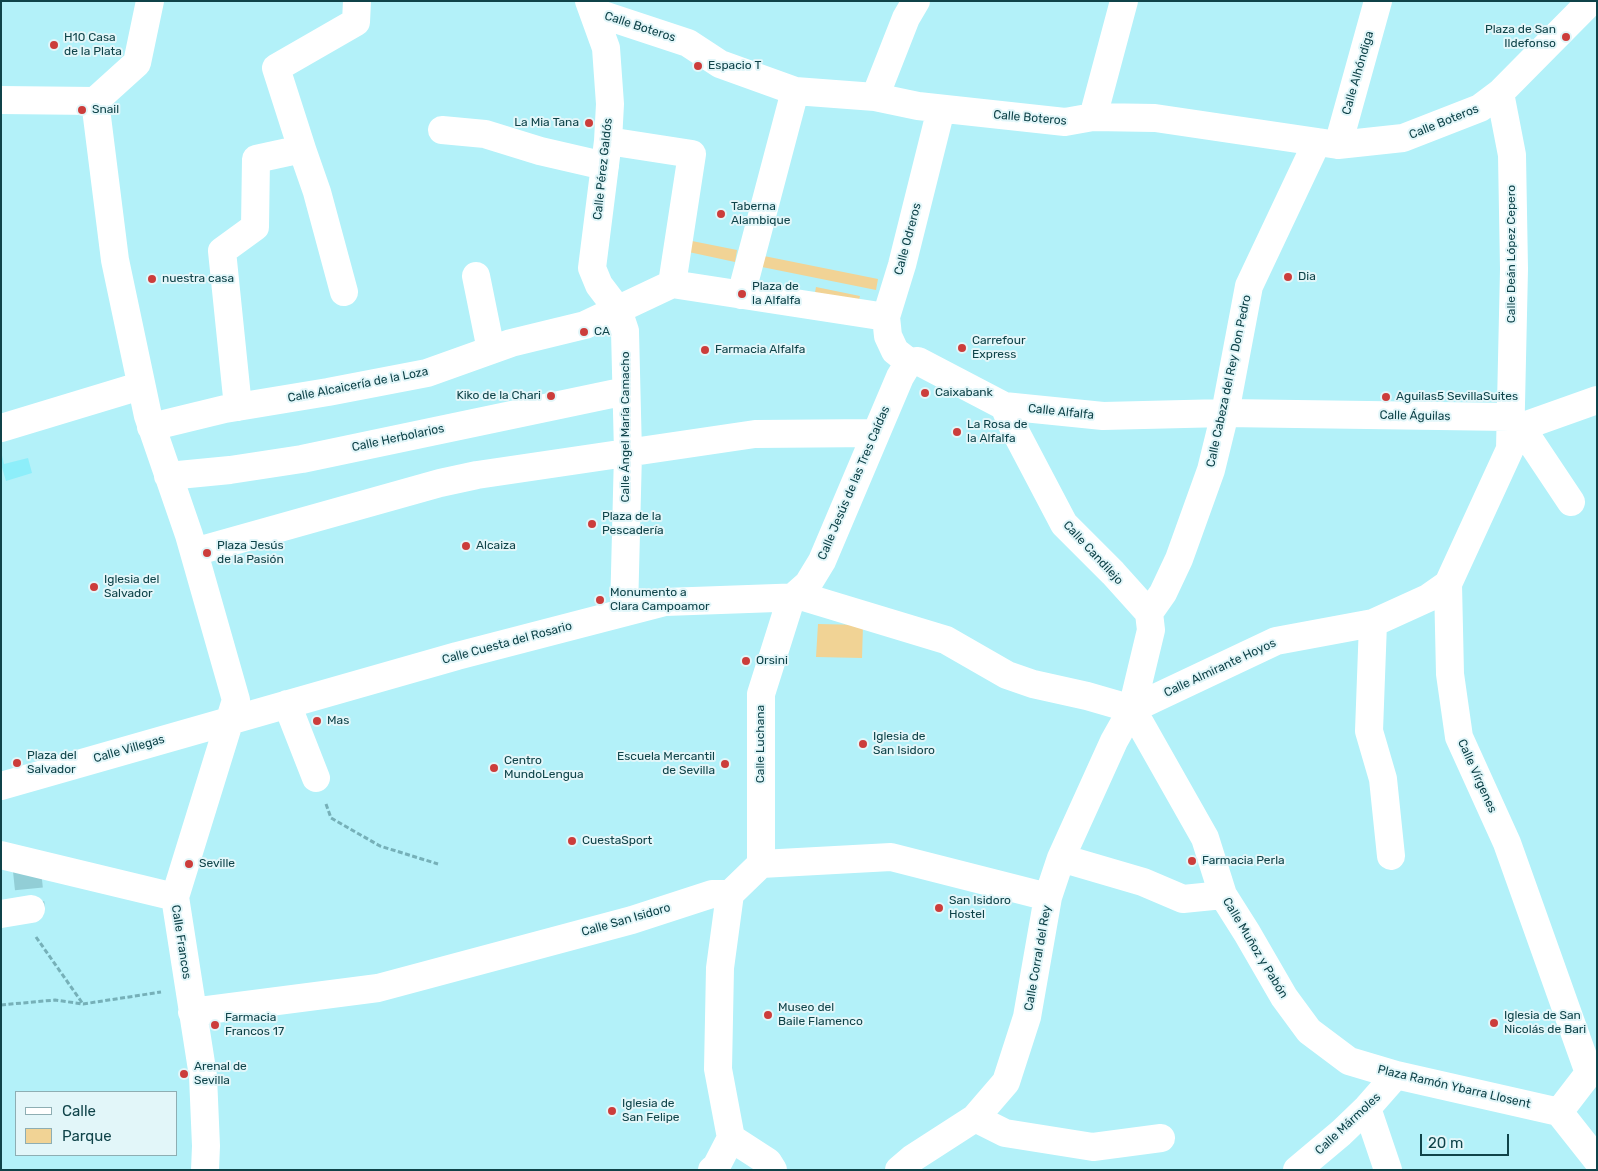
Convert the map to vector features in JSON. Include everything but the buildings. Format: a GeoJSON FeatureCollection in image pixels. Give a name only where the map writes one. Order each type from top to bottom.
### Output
{"type":"FeatureCollection","features":[{"type":"Feature","properties":{"kind":"street"},"geometry":{"type":"LineString","coordinates":[[1,100],[95,101],[137,63],[150,1]]}},
{"type":"Feature","properties":{"kind":"street"},"geometry":{"type":"LineString","coordinates":[[344,292],[317,192],[276,68],[356,22],[357,1]]}},
{"type":"Feature","properties":{"kind":"street"},"geometry":{"type":"LineString","coordinates":[[875,97],[906,18],[916,1]]}},
{"type":"Feature","properties":{"kind":"street"},"geometry":{"type":"LineString","coordinates":[[1093,117],[1124,1]]}},
{"type":"Feature","properties":{"kind":"street","name":"Calle Alhóndiga"},"geometry":{"type":"LineString","coordinates":[[1327,144],[1378,1]]}},
{"type":"Feature","properties":{"kind":"street"},"geometry":{"type":"LineString","coordinates":[[1500,93],[1591,1]]}},
{"type":"Feature","properties":{"kind":"street","name":"Calle Boteros"},"geometry":{"type":"LineString","coordinates":[[591,7],[630,12],[688,43],[720,64],[795,91],[875,97],[918,106],[1065,122],[1093,117],[1155,118],[1327,144],[1403,138],[1480,108],[1500,93]]}},
{"type":"Feature","properties":{"kind":"street","name":"Calle Pérez Galdós"},"geometry":{"type":"LineString","coordinates":[[591,7],[606,48],[610,104],[592,268],[599,285],[622,321]]}},
{"type":"Feature","properties":{"kind":"street"},"geometry":{"type":"LineString","coordinates":[[741,294],[795,91]]}},
{"type":"Feature","properties":{"kind":"street","name":"Calle Deán López Cepero"},"geometry":{"type":"LineString","coordinates":[[1500,93],[1512,155],[1515,422]]}},
{"type":"Feature","properties":{"kind":"street","name":"Calle Francos"},"geometry":{"type":"LineString","coordinates":[[95,101],[116,260],[140,386],[149,422],[194,552],[236,700],[175,897],[202,1076],[206,1146],[205,1170]]}},
{"type":"Feature","properties":{"kind":"street","name":"Calle Odreros"},"geometry":{"type":"LineString","coordinates":[[909,362],[895,351],[888,336],[886,316],[902,265],[941,109]]}},
{"type":"Feature","properties":{"kind":"street"},"geometry":{"type":"LineString","coordinates":[[442,130],[484,134],[540,152],[692,154],[672,284],[886,316]]}},
{"type":"Feature","properties":{"kind":"street","name":"Calle Cabeza del Rey Don Pedro"},"geometry":{"type":"LineString","coordinates":[[1149,614],[1163,593],[1179,559],[1211,470],[1249,286],[1327,144]]}},
{"type":"Feature","properties":{"kind":"street"},"geometry":{"type":"LineString","coordinates":[[238,407],[222,251],[255,227],[256,159],[302,150]]}},
{"type":"Feature","properties":{"kind":"street"},"geometry":{"type":"LineString","coordinates":[[476,276],[491,350]]}},
{"type":"Feature","properties":{"kind":"street","name":"Calle Alcaicería de la Loza"},"geometry":{"type":"LineString","coordinates":[[149,422],[328,392],[427,373],[511,343],[585,325],[622,321],[672,284]]}},
{"type":"Feature","properties":{"kind":"street","name":"Calle Ángel María Camacho"},"geometry":{"type":"LineString","coordinates":[[622,321],[628,454],[624,612]]}},
{"type":"Feature","properties":{"kind":"street","name":"Calle Alfalfa"},"geometry":{"type":"LineString","coordinates":[[909,362],[918,361],[1004,406],[1103,416],[1224,413]]}},
{"type":"Feature","properties":{"kind":"street","name":"Calle Jesús de las Tres Caídas"},"geometry":{"type":"LineString","coordinates":[[791,599],[808,584],[822,561],[900,376],[909,362]]}},
{"type":"Feature","properties":{"kind":"street"},"geometry":{"type":"LineString","coordinates":[[3,421],[140,386]]}},
{"type":"Feature","properties":{"kind":"street","name":"Calle Herbolarios"},"geometry":{"type":"LineString","coordinates":[[168,476],[230,470],[302,459],[626,390]]}},
{"type":"Feature","properties":{"kind":"street","name":"Calle Águilas"},"geometry":{"type":"LineString","coordinates":[[1224,413],[1515,422],[1597,400]]}},
{"type":"Feature","properties":{"kind":"street","name":"Calle Candilejo"},"geometry":{"type":"LineString","coordinates":[[1004,406],[1064,524],[1113,573],[1149,614]]}},
{"type":"Feature","properties":{"kind":"street"},"geometry":{"type":"LineString","coordinates":[[1515,422],[1570,502]]}},
{"type":"Feature","properties":{"kind":"street","name":"Calle Vírgenes"},"geometry":{"type":"LineString","coordinates":[[1515,422],[1510,449],[1448,584],[1450,674],[1459,737],[1508,843],[1593,1070]]}},
{"type":"Feature","properties":{"kind":"street"},"geometry":{"type":"LineString","coordinates":[[194,552],[440,483],[477,475],[755,434],[876,433]]}},
{"type":"Feature","properties":{"kind":"street","name":"Calle Almirante Hoyos"},"geometry":{"type":"LineString","coordinates":[[1132,709],[1276,641],[1373,623],[1428,598],[1448,584]]}},
{"type":"Feature","properties":{"kind":"street","name":"Calle Cuesta del Rosario"},"geometry":{"type":"LineString","coordinates":[[229,721],[457,656],[665,602],[791,599],[804,597],[946,640],[1007,675],[1033,684],[1087,696],[1132,709]]}},
{"type":"Feature","properties":{"kind":"street","name":"Calle Luchana"},"geometry":{"type":"LineString","coordinates":[[761,864],[761,694],[791,599]]}},
{"type":"Feature","properties":{"kind":"street"},"geometry":{"type":"LineString","coordinates":[[1132,709],[1151,630],[1149,614]]}},
{"type":"Feature","properties":{"kind":"street"},"geometry":{"type":"LineString","coordinates":[[1373,623],[1369,731],[1383,779],[1391,856]]}},
{"type":"Feature","properties":{"kind":"street"},"geometry":{"type":"LineString","coordinates":[[287,704],[316,778]]}},
{"type":"Feature","properties":{"kind":"street","name":"Calle Corral del Rey"},"geometry":{"type":"LineString","coordinates":[[908,1166],[975,1118],[1006,1082],[1027,1017],[1048,897],[1061,858],[1114,741],[1132,709]]}},
{"type":"Feature","properties":{"kind":"street","name":"Calle Muñoz y Pabón"},"geometry":{"type":"LineString","coordinates":[[1132,709],[1205,838],[1222,895],[1247,933],[1284,997],[1309,1030],[1349,1061]]}},
{"type":"Feature","properties":{"kind":"street","name":"Calle Villegas"},"geometry":{"type":"LineString","coordinates":[[1,786],[229,721]]}},
{"type":"Feature","properties":{"kind":"street"},"geometry":{"type":"LineString","coordinates":[[1,855],[175,897]]}},
{"type":"Feature","properties":{"kind":"street"},"geometry":{"type":"LineString","coordinates":[[712,1170],[716,1167],[731,1138],[718,1069],[720,968],[730,894],[761,864],[891,857],[1048,897]]}},
{"type":"Feature","properties":{"kind":"street"},"geometry":{"type":"LineString","coordinates":[[1061,858],[1143,882],[1182,899],[1222,895]]}},
{"type":"Feature","properties":{"kind":"street","name":"Calle San Isidoro"},"geometry":{"type":"LineString","coordinates":[[190,999],[378,988],[632,920],[712,894],[730,894]]}},
{"type":"Feature","properties":{"kind":"street"},"geometry":{"type":"LineString","coordinates":[[1,914],[33,920]]}},
{"type":"Feature","properties":{"kind":"street","name":"Plaza Ramón Ybarra Llosent"},"geometry":{"type":"LineString","coordinates":[[1349,1061],[1396,1075],[1559,1112]]}},
{"type":"Feature","properties":{"kind":"street"},"geometry":{"type":"LineString","coordinates":[[1593,1070],[1559,1112],[1597,1160]]}},
{"type":"Feature","properties":{"kind":"street","name":"Calle Mármoles"},"geometry":{"type":"LineString","coordinates":[[1297,1170],[1341,1133],[1367,1108],[1396,1075]]}},
{"type":"Feature","properties":{"kind":"street"},"geometry":{"type":"LineString","coordinates":[[1367,1108],[1388,1170]]}},
{"type":"Feature","properties":{"kind":"street"},"geometry":{"type":"LineString","coordinates":[[975,1118],[1005,1133],[1094,1147],[1161,1138]]}},
{"type":"Feature","properties":{"kind":"street"},"geometry":{"type":"LineString","coordinates":[[731,1138],[768,1162],[773,1170]]}},
{"type":"Feature","properties":{"kind":"path"},"geometry":{"type":"LineString","coordinates":[[316,778],[331,818],[380,846],[438,864]]}},
{"type":"Feature","properties":{"kind":"path"},"geometry":{"type":"LineString","coordinates":[[33,920],[36,938],[83,1004]]}},
{"type":"Feature","properties":{"kind":"path"},"geometry":{"type":"LineString","coordinates":[[1,1005],[54,1000],[83,1004],[190,999]]}},
{"type":"Feature","properties":{"kind":"shaded area"},"geometry":{"type":"Polygon","coordinates":[[[1,451],[4,464],[28,458],[32,473],[6,481],[1,464],[1,451]]]}},
{"type":"Feature","properties":{"kind":"green space"},"geometry":{"type":"Polygon","coordinates":[[[687,240],[737,250],[735,262],[684,251],[687,240]]]}},
{"type":"Feature","properties":{"kind":"green space"},"geometry":{"type":"Polygon","coordinates":[[[759,255],[878,279],[876,290],[757,266],[759,255]]]}},
{"type":"Feature","properties":{"kind":"green space"},"geometry":{"type":"Polygon","coordinates":[[[816,287],[860,296],[855,317],[812,309],[816,287]]]}},
{"type":"Feature","properties":{"kind":"green space"},"geometry":{"type":"Polygon","coordinates":[[[818,624],[863,625],[862,658],[816,657],[818,624]]]}},
{"type":"Feature","properties":{"kind":"tunnel"},"geometry":{"type":"LineString","coordinates":[[26,861],[31,909]]}},
{"type":"Feature","properties":{"kind":"place","name":"Plaza de San Ildefonso"},"geometry":{"type":"Point","coordinates":[1566,37]}},
{"type":"Feature","properties":{"kind":"place","name":"H10 Casa de la Plata"},"geometry":{"type":"Point","coordinates":[54,45]}},
{"type":"Feature","properties":{"kind":"place","name":"Espacio T"},"geometry":{"type":"Point","coordinates":[698,66]}},
{"type":"Feature","properties":{"kind":"place","name":"Snail"},"geometry":{"type":"Point","coordinates":[82,110]}},
{"type":"Feature","properties":{"kind":"place","name":"La Mia Tana"},"geometry":{"type":"Point","coordinates":[589,123]}},
{"type":"Feature","properties":{"kind":"place","name":"Taberna Alambique"},"geometry":{"type":"Point","coordinates":[721,214]}},
{"type":"Feature","properties":{"kind":"place","name":"Dia"},"geometry":{"type":"Point","coordinates":[1288,277]}},
{"type":"Feature","properties":{"kind":"place","name":"nuestra casa"},"geometry":{"type":"Point","coordinates":[152,279]}},
{"type":"Feature","properties":{"kind":"place","name":"Plaza de la Alfalfa"},"geometry":{"type":"Point","coordinates":[742,294]}},
{"type":"Feature","properties":{"kind":"place","name":"CA"},"geometry":{"type":"Point","coordinates":[584,332]}},
{"type":"Feature","properties":{"kind":"place","name":"Carrefour Express"},"geometry":{"type":"Point","coordinates":[962,348]}},
{"type":"Feature","properties":{"kind":"place","name":"Farmacia Alfalfa"},"geometry":{"type":"Point","coordinates":[705,350]}},
{"type":"Feature","properties":{"kind":"place","name":"Caixabank"},"geometry":{"type":"Point","coordinates":[925,393]}},
{"type":"Feature","properties":{"kind":"place","name":"Kiko de la Chari"},"geometry":{"type":"Point","coordinates":[551,396]}},
{"type":"Feature","properties":{"kind":"place","name":"Aguilas5 SevillaSuites"},"geometry":{"type":"Point","coordinates":[1386,397]}},
{"type":"Feature","properties":{"kind":"place","name":"La Rosa de la Alfalfa"},"geometry":{"type":"Point","coordinates":[957,432]}},
{"type":"Feature","properties":{"kind":"place","name":"Plaza de la Pescadería"},"geometry":{"type":"Point","coordinates":[592,524]}},
{"type":"Feature","properties":{"kind":"place","name":"Alcaiza"},"geometry":{"type":"Point","coordinates":[466,546]}},
{"type":"Feature","properties":{"kind":"place","name":"Plaza Jesús de la Pasión"},"geometry":{"type":"Point","coordinates":[207,553]}},
{"type":"Feature","properties":{"kind":"place","name":"Iglesia del Salvador"},"geometry":{"type":"Point","coordinates":[94,587]}},
{"type":"Feature","properties":{"kind":"place","name":"Monumento a Clara Campoamor"},"geometry":{"type":"Point","coordinates":[600,600]}},
{"type":"Feature","properties":{"kind":"place","name":"Orsini"},"geometry":{"type":"Point","coordinates":[746,661]}},
{"type":"Feature","properties":{"kind":"place","name":"Mas"},"geometry":{"type":"Point","coordinates":[317,721]}},
{"type":"Feature","properties":{"kind":"place","name":"Iglesia de San Isidoro"},"geometry":{"type":"Point","coordinates":[863,744]}},
{"type":"Feature","properties":{"kind":"place","name":"Plaza del Salvador"},"geometry":{"type":"Point","coordinates":[17,763]}},
{"type":"Feature","properties":{"kind":"place","name":"Escuela Mercantil de Sevilla"},"geometry":{"type":"Point","coordinates":[725,764]}},
{"type":"Feature","properties":{"kind":"place","name":"Centro MundoLengua"},"geometry":{"type":"Point","coordinates":[494,768]}},
{"type":"Feature","properties":{"kind":"place","name":"CuestaSport"},"geometry":{"type":"Point","coordinates":[572,841]}},
{"type":"Feature","properties":{"kind":"place","name":"Farmacia Perla"},"geometry":{"type":"Point","coordinates":[1192,861]}},
{"type":"Feature","properties":{"kind":"place","name":"Seville"},"geometry":{"type":"Point","coordinates":[189,864]}},
{"type":"Feature","properties":{"kind":"place","name":"San Isidoro Hostel"},"geometry":{"type":"Point","coordinates":[939,908]}},
{"type":"Feature","properties":{"kind":"place","name":"Museo del Baile Flamenco"},"geometry":{"type":"Point","coordinates":[768,1015]}},
{"type":"Feature","properties":{"kind":"place","name":"Iglesia de San Nicolás de Bari"},"geometry":{"type":"Point","coordinates":[1494,1023]}},
{"type":"Feature","properties":{"kind":"place","name":"Farmacia Francos 17"},"geometry":{"type":"Point","coordinates":[215,1025]}},
{"type":"Feature","properties":{"kind":"place","name":"Arenal de Sevilla"},"geometry":{"type":"Point","coordinates":[184,1074]}},
{"type":"Feature","properties":{"kind":"place","name":"Iglesia de San Felipe"},"geometry":{"type":"Point","coordinates":[612,1111]}}]}
